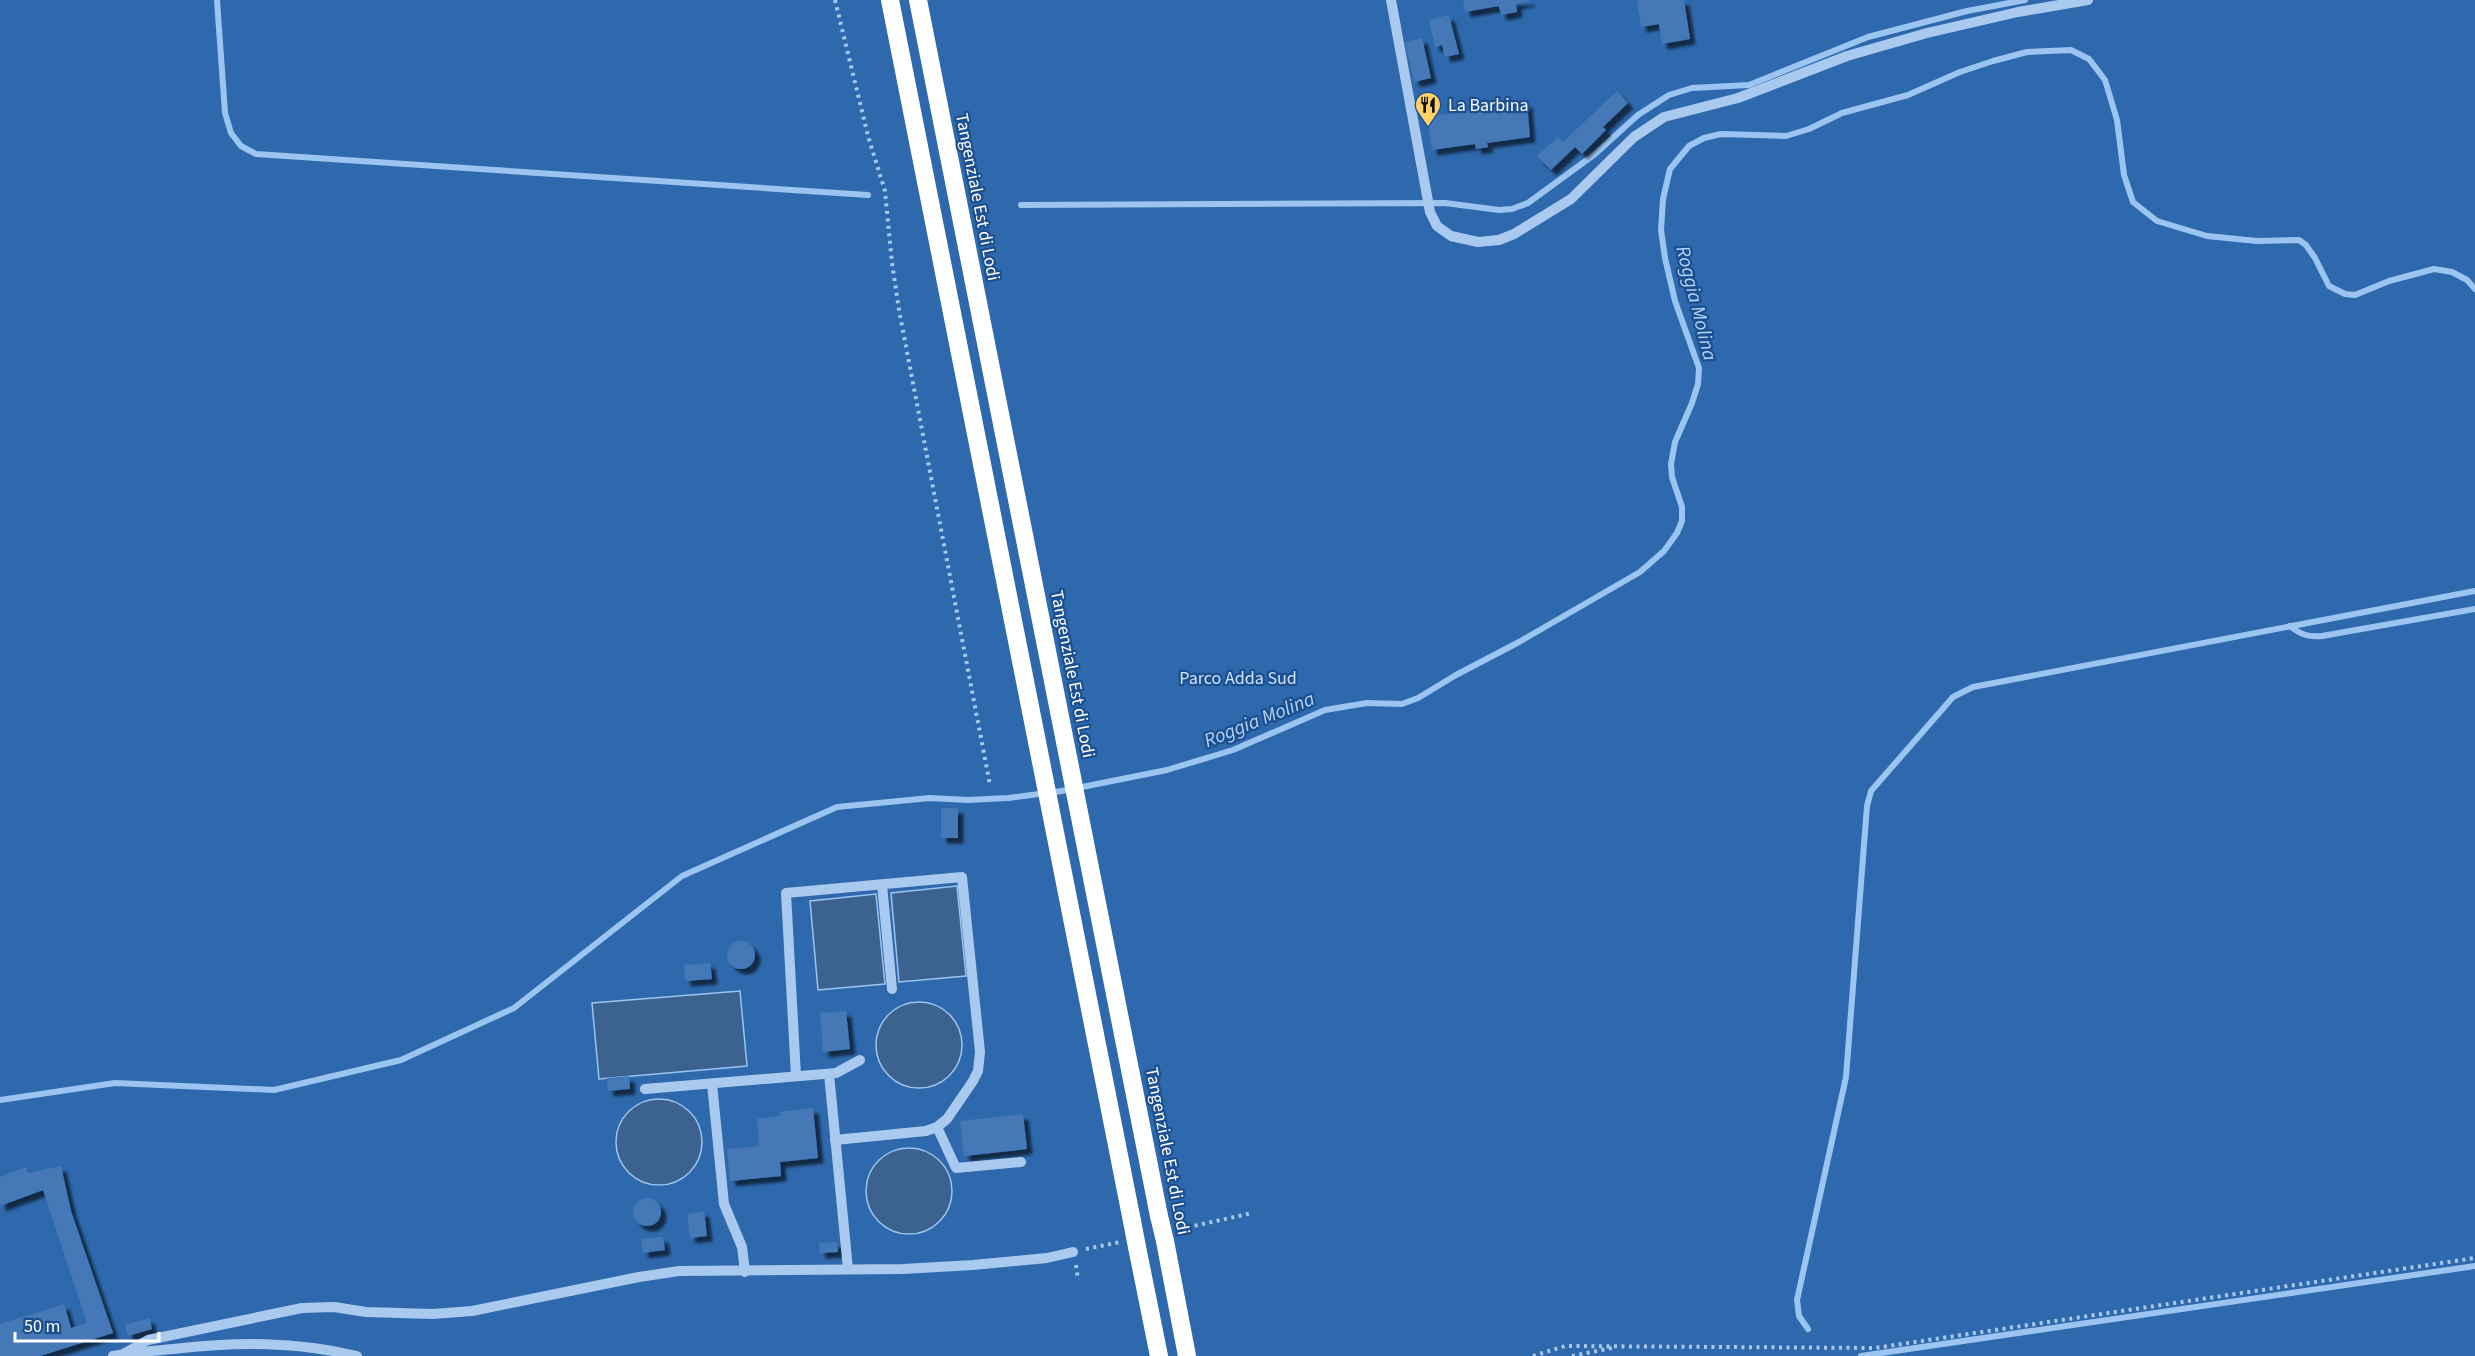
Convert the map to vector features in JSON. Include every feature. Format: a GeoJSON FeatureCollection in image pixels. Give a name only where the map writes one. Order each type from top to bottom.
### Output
{"type":"FeatureCollection","features":[{"type":"Feature","properties":{"kind":"highway"},"geometry":{"type":"LineString","coordinates":[[890,0],[1159,1356]]}},
{"type":"Feature","properties":{"kind":"highway","name":"Tangenziale Est di Lodi"},"geometry":{"type":"LineString","coordinates":[[918,0],[1187,1356]]}},
{"type":"Feature","properties":{"kind":"street"},"geometry":{"type":"LineString","coordinates":[[1391,0],[1430,212],[1437,226],[1451,236],[1478,242],[1499,240],[1514,234],[1571,199],[1634,137],[1664,117],[1738,98],[1847,56],[2018,12],[2088,0]]}},
{"type":"Feature","properties":{"kind":"street"},"geometry":{"type":"LineString","coordinates":[[796,1077],[786,893],[962,877],[980,1053],[978,1071],[947,1119],[938,1127],[926,1131],[835,1140]]}},
{"type":"Feature","properties":{"kind":"street"},"geometry":{"type":"LineString","coordinates":[[882,885],[892,989]]}},
{"type":"Feature","properties":{"kind":"street"},"geometry":{"type":"LineString","coordinates":[[645,1089],[829,1074],[836,1073],[860,1060]]}},
{"type":"Feature","properties":{"kind":"street"},"geometry":{"type":"LineString","coordinates":[[829,1074],[848,1269]]}},
{"type":"Feature","properties":{"kind":"street"},"geometry":{"type":"LineString","coordinates":[[712,1084],[724,1204],[742,1247],[745,1272]]}},
{"type":"Feature","properties":{"kind":"street"},"geometry":{"type":"LineString","coordinates":[[938,1127],[956,1168],[1021,1162]]}},
{"type":"Feature","properties":{"kind":"street"},"geometry":{"type":"LineString","coordinates":[[118,1355],[148,1340],[302,1308],[334,1307],[366,1312],[433,1314],[471,1311],[679,1271],[745,1272],[973,1265],[1047,1258],[1073,1252]]}},
{"type":"Feature","properties":{"kind":"street"},"geometry":{"type":"LineString","coordinates":[[118,1355],[201,1346],[271,1343],[321,1348],[357,1356]]}},
{"type":"Feature","properties":{"kind":"path"},"geometry":{"type":"LineString","coordinates":[[835,0],[868,136],[885,191],[899,310],[990,785]]}},
{"type":"Feature","properties":{"kind":"path"},"geometry":{"type":"LineString","coordinates":[[1533,1356],[1565,1346],[1875,1348],[2475,1258]]}},
{"type":"Feature","properties":{"kind":"path"},"geometry":{"type":"LineString","coordinates":[[1572,1356],[1617,1347]]}},
{"type":"Feature","properties":{"kind":"green space","name":"Parco Adda Sud"},"geometry":{"type":"Polygon","coordinates":[[[0,0],[2475,0],[2475,1356],[0,1356],[0,0]]]}},
{"type":"Feature","properties":{"kind":"shaded area"},"geometry":{"type":"Polygon","coordinates":[[[957,886],[966,976],[899,982],[891,893],[957,886]]]}},
{"type":"Feature","properties":{"kind":"shaded area"},"geometry":{"type":"Polygon","coordinates":[[[876,894],[885,984],[818,990],[810,901],[876,894]]]}},
{"type":"Feature","properties":{"kind":"shaded area"},"geometry":{"type":"Polygon","coordinates":[[[740,991],[747,1066],[599,1079],[592,1003],[740,991]]]}},
{"type":"Feature","properties":{"kind":"shaded area"},"geometry":{"type":"Polygon","coordinates":[[[919,1002],[943,1009],[955,1021],[962,1045],[955,1069],[943,1081],[919,1088],[895,1081],[883,1069],[876,1045],[883,1021],[895,1009],[919,1002]]]}},
{"type":"Feature","properties":{"kind":"shaded area"},"geometry":{"type":"Polygon","coordinates":[[[659,1099],[683,1106],[695,1118],[702,1142],[695,1166],[683,1178],[659,1185],[635,1178],[623,1166],[616,1142],[623,1118],[635,1106],[659,1099]]]}},
{"type":"Feature","properties":{"kind":"shaded area"},"geometry":{"type":"Polygon","coordinates":[[[909,1148],[933,1155],[945,1167],[952,1191],[945,1215],[933,1227],[909,1234],[885,1227],[873,1215],[866,1191],[873,1167],[885,1155],[909,1148]]]}},
{"type":"Feature","properties":{"kind":"building"},"geometry":{"type":"Polygon","coordinates":[[[1463,0],[1530,1],[1516,4],[1517,12],[1501,15],[1499,6],[1465,12],[1463,0]]]}},
{"type":"Feature","properties":{"kind":"building"},"geometry":{"type":"Polygon","coordinates":[[[1637,0],[1684,0],[1690,39],[1662,44],[1659,24],[1641,27],[1637,0]]]}},
{"type":"Feature","properties":{"kind":"building"},"geometry":{"type":"Polygon","coordinates":[[[1449,15],[1459,54],[1445,57],[1442,45],[1435,47],[1429,20],[1449,15]]]}},
{"type":"Feature","properties":{"kind":"building"},"geometry":{"type":"Polygon","coordinates":[[[1422,38],[1431,78],[1414,82],[1405,42],[1422,38]]]}},
{"type":"Feature","properties":{"kind":"building"},"geometry":{"type":"Polygon","coordinates":[[[1617,91],[1628,103],[1603,127],[1606,130],[1582,154],[1575,147],[1551,170],[1537,156],[1558,137],[1563,142],[1617,91]]]}},
{"type":"Feature","properties":{"kind":"building"},"geometry":{"type":"Polygon","coordinates":[[[1527,102],[1530,137],[1487,143],[1488,147],[1476,149],[1475,144],[1432,150],[1427,117],[1527,102]]]}},
{"type":"Feature","properties":{"kind":"building"},"geometry":{"type":"Polygon","coordinates":[[[941,808],[958,808],[958,838],[941,838],[941,808]]]}},
{"type":"Feature","properties":{"kind":"building"},"geometry":{"type":"Polygon","coordinates":[[[741,941],[751,945],[755,955],[751,965],[741,969],[731,965],[727,955],[731,945],[741,941]]]}},
{"type":"Feature","properties":{"kind":"building"},"geometry":{"type":"Polygon","coordinates":[[[710,963],[712,979],[685,981],[684,965],[710,963]]]}},
{"type":"Feature","properties":{"kind":"building"},"geometry":{"type":"Polygon","coordinates":[[[846,1011],[850,1049],[823,1052],[820,1013],[846,1011]]]}},
{"type":"Feature","properties":{"kind":"building"},"geometry":{"type":"Polygon","coordinates":[[[629,1076],[630,1089],[608,1091],[607,1078],[629,1076]]]}},
{"type":"Feature","properties":{"kind":"building"},"geometry":{"type":"Polygon","coordinates":[[[813,1108],[818,1158],[780,1162],[781,1176],[730,1181],[727,1149],[759,1146],[757,1119],[780,1116],[779,1112],[813,1108]]]}},
{"type":"Feature","properties":{"kind":"building"},"geometry":{"type":"Polygon","coordinates":[[[1023,1114],[1027,1149],[964,1156],[960,1121],[1023,1114]]]}},
{"type":"Feature","properties":{"kind":"building"},"geometry":{"type":"Polygon","coordinates":[[[61,1166],[71,1211],[113,1333],[40,1356],[0,1356],[0,1324],[64,1304],[71,1328],[87,1323],[43,1190],[0,1206],[0,1177],[26,1167],[28,1173],[61,1166]]]}},
{"type":"Feature","properties":{"kind":"building"},"geometry":{"type":"Polygon","coordinates":[[[647,1198],[657,1202],[661,1212],[657,1222],[647,1226],[637,1222],[633,1212],[637,1202],[647,1198]]]}},
{"type":"Feature","properties":{"kind":"building"},"geometry":{"type":"Polygon","coordinates":[[[704,1211],[707,1236],[690,1238],[687,1214],[704,1211]]]}},
{"type":"Feature","properties":{"kind":"building"},"geometry":{"type":"Polygon","coordinates":[[[663,1237],[665,1250],[643,1253],[641,1239],[663,1237]]]}},
{"type":"Feature","properties":{"kind":"building"},"geometry":{"type":"Polygon","coordinates":[[[837,1242],[838,1252],[820,1253],[819,1243],[837,1242]]]}},
{"type":"Feature","properties":{"kind":"building"},"geometry":{"type":"Polygon","coordinates":[[[149,1318],[152,1329],[128,1336],[125,1325],[149,1318]]]}},
{"type":"Feature","properties":{"kind":"waterway"},"geometry":{"type":"LineString","coordinates":[[217,0],[225,113],[231,133],[241,146],[256,154],[868,195]]}},
{"type":"Feature","properties":{"kind":"waterway"},"geometry":{"type":"LineString","coordinates":[[1021,205],[1445,203],[1499,210],[1512,209],[1528,203],[1595,154],[1638,115],[1669,95],[1692,88],[1749,85],[1868,37],[1967,11],[2025,0]]}},
{"type":"Feature","properties":{"kind":"waterway","name":"Roggia Molina"},"geometry":{"type":"LineString","coordinates":[[0,1100],[115,1083],[274,1090],[401,1060],[514,1008],[682,876],[837,807],[930,798],[968,800],[1008,798],[1062,791],[1167,770],[1233,750],[1325,710],[1367,703],[1402,704],[1418,698],[1519,642],[1640,572],[1664,551],[1677,533],[1682,521],[1682,507],[1672,477],[1671,464],[1675,442],[1698,384],[1699,368],[1675,301],[1661,230],[1663,199],[1670,169],[1689,146],[1704,138],[1721,134],[1786,136],[1809,129],[1842,113],[1908,95],[1960,72],[1993,61],[2027,52],[2071,50],[2089,59],[2105,80],[2117,120],[2124,175],[2133,202],[2157,221],[2207,236],[2257,241],[2299,240],[2306,245],[2315,258],[2329,286],[2345,294],[2355,295],[2389,281],[2434,269],[2452,272],[2467,280],[2475,289]]}},
{"type":"Feature","properties":{"kind":"waterway"},"geometry":{"type":"LineString","coordinates":[[1808,1329],[1799,1316],[1797,1300],[1846,1077],[1867,806],[1871,791],[1953,697],[1973,687],[2475,591]]}},
{"type":"Feature","properties":{"kind":"waterway"},"geometry":{"type":"LineString","coordinates":[[2290,626],[2305,635],[2322,636],[2475,609]]}},
{"type":"Feature","properties":{"kind":"waterway"},"geometry":{"type":"LineString","coordinates":[[1861,1356],[2475,1266]]}},
{"type":"Feature","properties":{"kind":"place","name":"La Barbina"},"geometry":{"type":"Point","coordinates":[1428,128]}}]}
